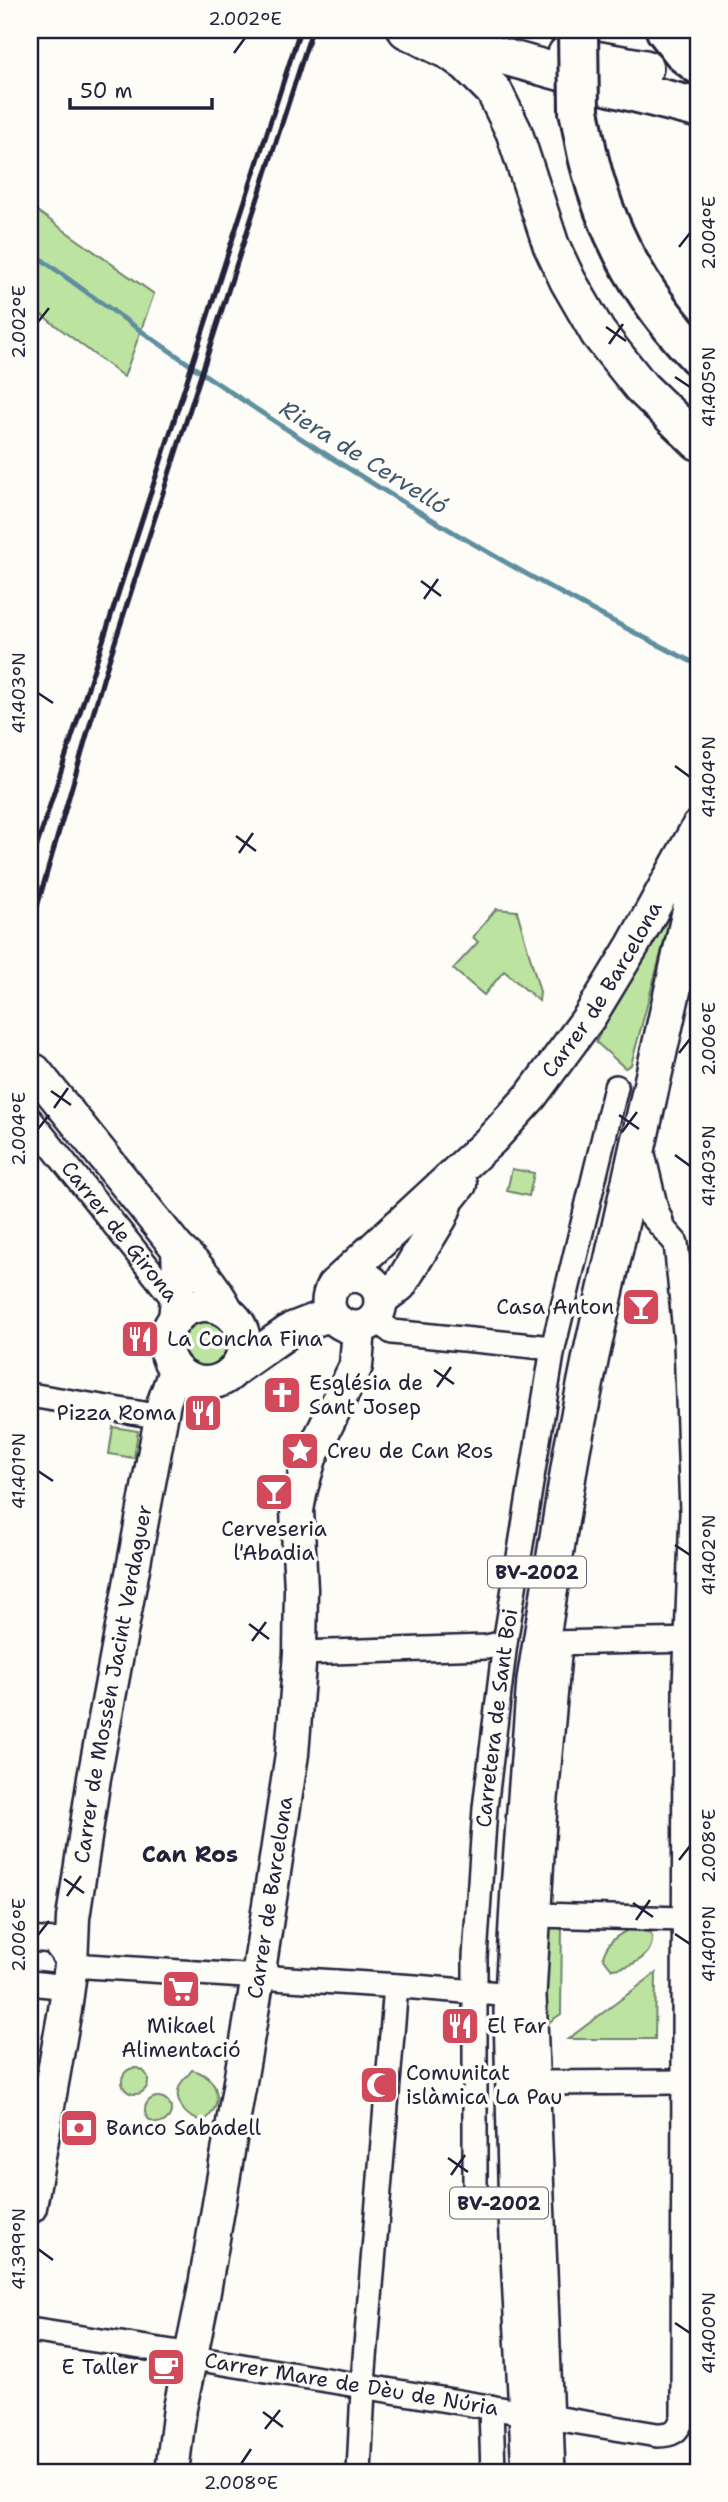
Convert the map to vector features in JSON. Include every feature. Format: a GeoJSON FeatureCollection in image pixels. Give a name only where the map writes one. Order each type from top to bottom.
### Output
{"type":"FeatureCollection","features":[{"type":"Feature","properties":{"kind":"highway"},"geometry":{"type":"LineString","coordinates":[[578,30],[590,97],[590,164],[601,202],[634,273],[655,305],[698,356]]}},
{"type":"Feature","properties":{"kind":"highway"},"geometry":{"type":"LineString","coordinates":[[666,30],[685,54],[698,64]]}},
{"type":"Feature","properties":{"kind":"highway"},"geometry":{"type":"LineString","coordinates":[[645,68],[698,81]]}},
{"type":"Feature","properties":{"kind":"highway"},"geometry":{"type":"LineString","coordinates":[[590,97],[698,108]]}},
{"type":"Feature","properties":{"kind":"main road"},"geometry":{"type":"LineString","coordinates":[[407,30],[590,97]]}},
{"type":"Feature","properties":{"kind":"main road"},"geometry":{"type":"LineString","coordinates":[[407,30],[450,52],[467,64],[494,91],[514,132],[551,245],[592,323],[619,362],[698,442]]}},
{"type":"Feature","properties":{"kind":"main road"},"geometry":{"type":"LineString","coordinates":[[468,30],[552,52],[645,68]]}},
{"type":"Feature","properties":{"kind":"main road","name":"BV-2002"},"geometry":{"type":"LineString","coordinates":[[533,1643],[634,1160],[691,908],[695,869]]}},
{"type":"Feature","properties":{"kind":"main road","name":"BV-2002"},"geometry":{"type":"LineString","coordinates":[[516,2472],[521,2412],[517,2202],[495,1994],[526,1791],[535,1680],[533,1643],[545,1516],[561,1428],[634,1160]]}},
{"type":"Feature","properties":{"kind":"main road","name":"BV-2002"},"geometry":{"type":"LineString","coordinates":[[521,2412],[530,2472]]}},
{"type":"Feature","properties":{"kind":"street","name":"Carrer de Barcelona"},"geometry":{"type":"LineString","coordinates":[[336,1292],[384,1238],[491,1140],[531,1096],[590,1016],[633,945],[698,827]]}},
{"type":"Feature","properties":{"kind":"street","name":"Carrer de Girona"},"geometry":{"type":"LineString","coordinates":[[32,1067],[178,1249],[196,1264],[233,1318]]}},
{"type":"Feature","properties":{"kind":"street","name":"Carretera de Sant Boi"},"geometry":{"type":"LineString","coordinates":[[493,2472],[521,2412],[538,2083],[534,1995],[538,1915],[533,1643],[553,1348],[616,1087]]}},
{"type":"Feature","properties":{"kind":"street","name":"Carrer de Girona"},"geometry":{"type":"LineString","coordinates":[[30,1119],[176,1311]]}},
{"type":"Feature","properties":{"kind":"street","name":"Carrer de Barcelona"},"geometry":{"type":"LineString","coordinates":[[172,2472],[180,2408],[258,1977],[292,1754],[300,1653],[300,1489],[310,1458],[356,1366],[372,1315],[400,1285],[441,1217],[448,1199],[491,1140]]}},
{"type":"Feature","properties":{"kind":"street"},"geometry":{"type":"LineString","coordinates":[[634,1160],[665,1230],[676,1243],[686,1342],[694,1579],[693,1641],[685,1687],[682,2082],[690,2119]]}},
{"type":"Feature","properties":{"kind":"street"},"geometry":{"type":"LineString","coordinates":[[634,1160],[665,1230]]}},
{"type":"Feature","properties":{"kind":"street"},"geometry":{"type":"LineString","coordinates":[[621,1224],[665,1230]]}},
{"type":"Feature","properties":{"kind":"street","name":"Carrer de Girona"},"geometry":{"type":"LineString","coordinates":[[176,1311],[178,1249]]}},
{"type":"Feature","properties":{"kind":"street"},"geometry":{"type":"LineString","coordinates":[[336,1292],[307,1297],[265,1325],[233,1318],[205,1305],[176,1311],[166,1350],[175,1371],[194,1381],[217,1382],[361,1276],[374,1284],[372,1315]]}},
{"type":"Feature","properties":{"kind":"street"},"geometry":{"type":"LineString","coordinates":[[336,1292],[343,1325],[372,1315]]}},
{"type":"Feature","properties":{"kind":"street"},"geometry":{"type":"LineString","coordinates":[[372,1315],[392,1332],[553,1348]]}},
{"type":"Feature","properties":{"kind":"street"},"geometry":{"type":"LineString","coordinates":[[233,1318],[243,1345],[235,1369]]}},
{"type":"Feature","properties":{"kind":"street","name":"Carrer de Mossèn Jacint Verdaguer"},"geometry":{"type":"LineString","coordinates":[[30,2207],[94,1778],[164,1402],[175,1371]]}},
{"type":"Feature","properties":{"kind":"street"},"geometry":{"type":"LineString","coordinates":[[30,1395],[162,1417]]}},
{"type":"Feature","properties":{"kind":"street"},"geometry":{"type":"LineString","coordinates":[[300,1653],[533,1643],[693,1641]]}},
{"type":"Feature","properties":{"kind":"street"},"geometry":{"type":"LineString","coordinates":[[538,1915],[683,1919]]}},
{"type":"Feature","properties":{"kind":"street"},"geometry":{"type":"LineString","coordinates":[[30,1939],[66,1958],[258,1977],[495,1994],[475,2191]]}},
{"type":"Feature","properties":{"kind":"street"},"geometry":{"type":"LineString","coordinates":[[30,1983],[66,1958]]}},
{"type":"Feature","properties":{"kind":"street"},"geometry":{"type":"LineString","coordinates":[[359,2472],[362,2386],[396,1986]]}},
{"type":"Feature","properties":{"kind":"street"},"geometry":{"type":"LineString","coordinates":[[538,2083],[682,2082]]}},
{"type":"Feature","properties":{"kind":"street","name":"Carrer Mare de Dèu de Núria"},"geometry":{"type":"LineString","coordinates":[[30,2330],[657,2435],[671,2435],[679,2428],[683,2417],[690,2119]]}},
{"type":"Feature","properties":{"kind":"street","name":"Carretera de Sant Boi"},"geometry":{"type":"LineString","coordinates":[[521,2412],[553,2472]]}},
{"type":"Feature","properties":{"kind":"green space"},"geometry":{"type":"Polygon","coordinates":[[[30,206],[154,294],[124,377],[30,306],[30,206]]]}},
{"type":"Feature","properties":{"kind":"green space"},"geometry":{"type":"Polygon","coordinates":[[[688,852],[631,1065],[625,1068],[596,1042],[688,852]]]}},
{"type":"Feature","properties":{"kind":"green space"},"geometry":{"type":"Polygon","coordinates":[[[496,909],[517,911],[540,992],[539,1001],[504,971],[484,995],[453,969],[478,942],[473,937],[496,909]]]}},
{"type":"Feature","properties":{"kind":"green space"},"geometry":{"type":"Polygon","coordinates":[[[512,1169],[534,1173],[529,1196],[507,1191],[512,1169]]]}},
{"type":"Feature","properties":{"kind":"green space"},"geometry":{"type":"Polygon","coordinates":[[[205,1319],[223,1326],[230,1344],[223,1362],[205,1369],[187,1362],[180,1344],[187,1326],[205,1319]]]}},
{"type":"Feature","properties":{"kind":"green space"},"geometry":{"type":"Polygon","coordinates":[[[113,1427],[138,1431],[134,1458],[109,1454],[113,1427]]]}},
{"type":"Feature","properties":{"kind":"green space"},"geometry":{"type":"Polygon","coordinates":[[[562,1922],[561,2014],[545,2025],[548,1931],[555,1923],[562,1922]]]}},
{"type":"Feature","properties":{"kind":"green space"},"geometry":{"type":"Polygon","coordinates":[[[631,1929],[651,1933],[650,1948],[634,1963],[612,1969],[603,1957],[607,1947],[622,1933],[631,1929]]]}},
{"type":"Feature","properties":{"kind":"green space"},"geometry":{"type":"Polygon","coordinates":[[[656,1973],[655,2039],[568,2039],[656,1973]]]}},
{"type":"Feature","properties":{"kind":"green space"},"geometry":{"type":"Polygon","coordinates":[[[135,2068],[144,2072],[148,2081],[144,2090],[135,2094],[126,2090],[122,2081],[126,2072],[135,2068]]]}},
{"type":"Feature","properties":{"kind":"green space"},"geometry":{"type":"Polygon","coordinates":[[[192,2070],[209,2079],[216,2093],[214,2109],[201,2123],[185,2111],[179,2101],[181,2083],[192,2070]]]}},
{"type":"Feature","properties":{"kind":"green space"},"geometry":{"type":"Polygon","coordinates":[[[158,2097],[167,2101],[171,2110],[167,2119],[158,2123],[149,2119],[145,2110],[149,2101],[158,2097]]]}},
{"type":"Feature","properties":{"kind":"waterway","name":"Riera de Cervelló"},"geometry":{"type":"LineString","coordinates":[[30,251],[190,365],[355,473],[524,573],[698,665]]}},
{"type":"Feature","properties":{"kind":"railway"},"geometry":{"type":"LineString","coordinates":[[30,867],[300,30]]}},
{"type":"Feature","properties":{"kind":"railway"},"geometry":{"type":"LineString","coordinates":[[30,931],[104,676],[312,30]]}},
{"type":"Feature","properties":{"kind":"place","name":"Casa Anton"},"geometry":{"type":"Point","coordinates":[641,1307]}},
{"type":"Feature","properties":{"kind":"place","name":"La Concha Fina"},"geometry":{"type":"Point","coordinates":[140,1339]}},
{"type":"Feature","properties":{"kind":"place","name":"Església de Sant Josep"},"geometry":{"type":"Point","coordinates":[282,1395]}},
{"type":"Feature","properties":{"kind":"place","name":"Pizza Roma"},"geometry":{"type":"Point","coordinates":[203,1413]}},
{"type":"Feature","properties":{"kind":"place","name":"Creu de Can Ros"},"geometry":{"type":"Point","coordinates":[300,1451]}},
{"type":"Feature","properties":{"kind":"place","name":"Cerveseria l'Abadia"},"geometry":{"type":"Point","coordinates":[274,1492]}},
{"type":"Feature","properties":{"kind":"place","name":"Mikael Alimentació"},"geometry":{"type":"Point","coordinates":[181,1989]}},
{"type":"Feature","properties":{"kind":"place","name":"El Far"},"geometry":{"type":"Point","coordinates":[460,2026]}},
{"type":"Feature","properties":{"kind":"place","name":"Comunitat islàmica La Pau"},"geometry":{"type":"Point","coordinates":[379,2085]}},
{"type":"Feature","properties":{"kind":"place","name":"Banco Sabadell"},"geometry":{"type":"Point","coordinates":[79,2128]}},
{"type":"Feature","properties":{"kind":"place","name":"E Taller"},"geometry":{"type":"Point","coordinates":[166,2367]}},
{"type":"Feature","properties":{"kind":"district","name":"Can Ros"},"geometry":{"type":"Point","coordinates":[190,1854]}}]}
